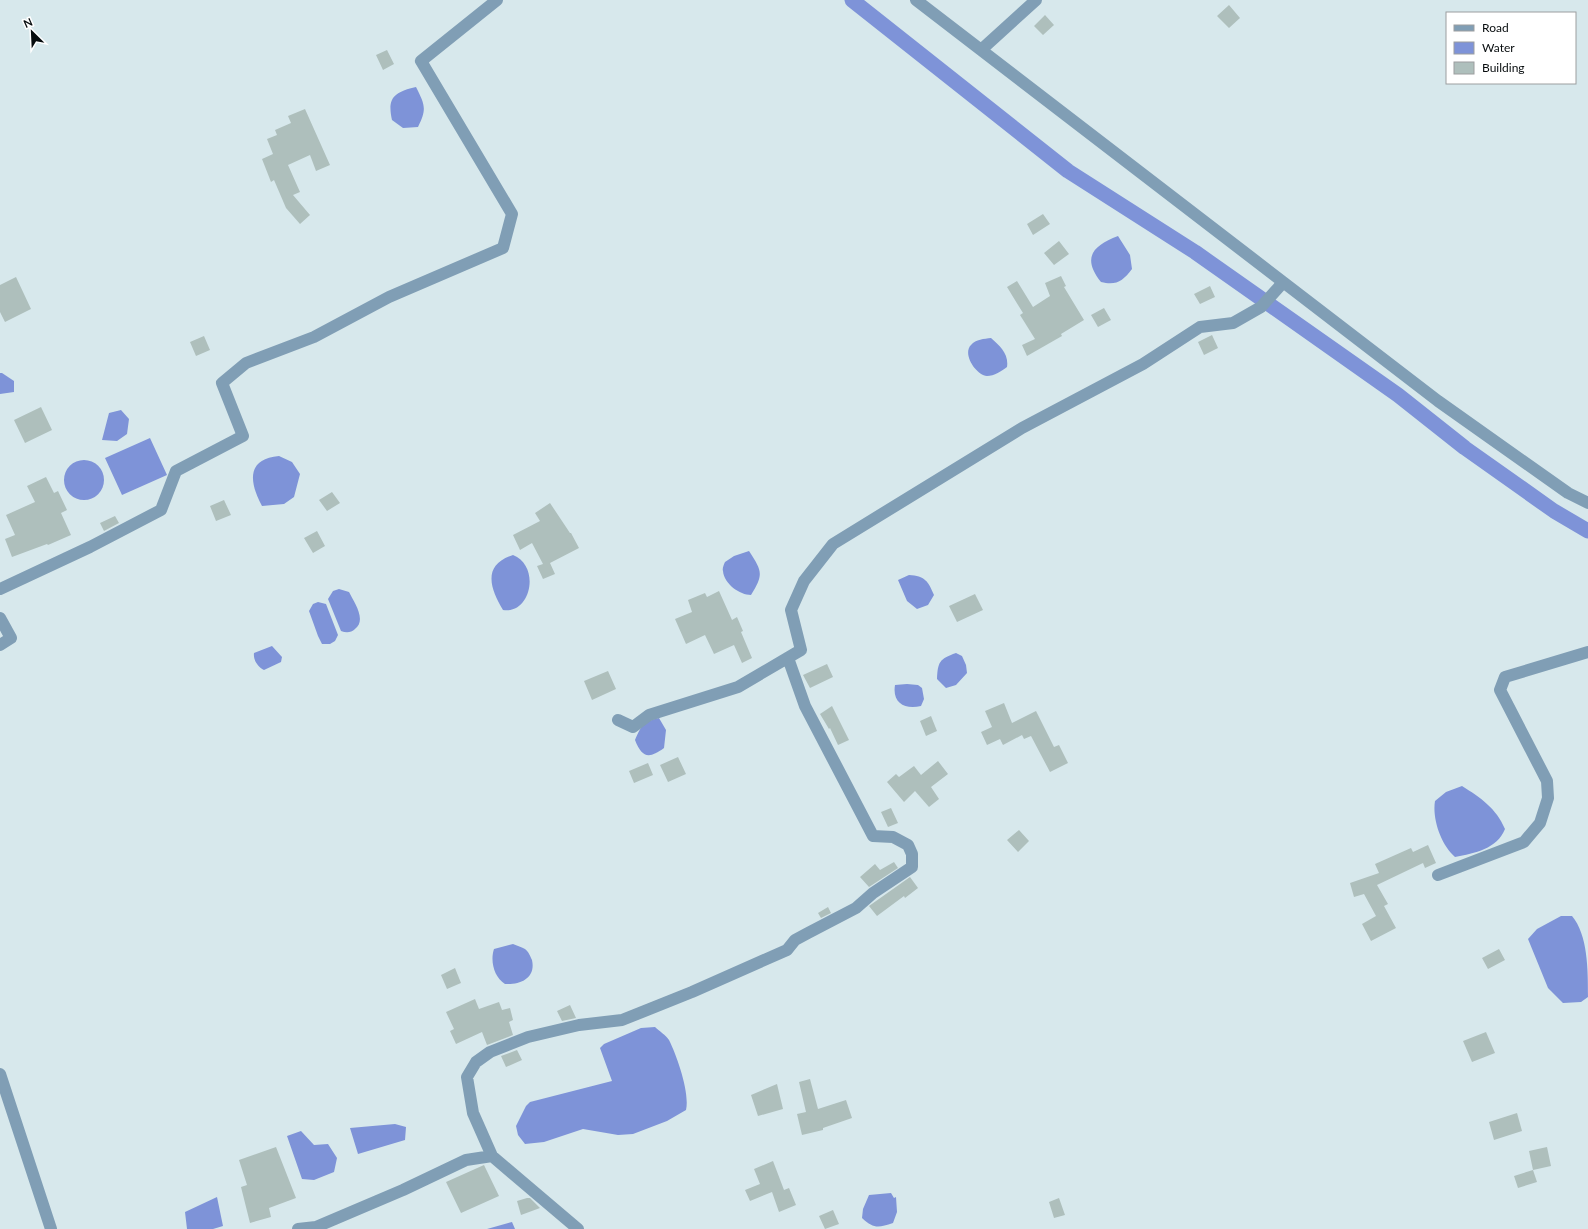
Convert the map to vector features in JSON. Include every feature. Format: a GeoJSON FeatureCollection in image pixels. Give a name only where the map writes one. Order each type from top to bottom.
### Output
{"type":"FeatureCollection","features":[{"type":"Feature","properties":{"kind":"street"},"geometry":{"type":"LineString","coordinates":[[0,590],[90,547],[162,510],[176,471],[243,436],[222,383],[246,363],[314,337],[389,297],[503,248],[512,214],[421,61],[497,0]]}},
{"type":"Feature","properties":{"kind":"street"},"geometry":{"type":"LineString","coordinates":[[916,0],[1280,284],[1438,401],[1568,494],[1588,503]]}},
{"type":"Feature","properties":{"kind":"street"},"geometry":{"type":"LineString","coordinates":[[981,50],[1036,0]]}},
{"type":"Feature","properties":{"kind":"street"},"geometry":{"type":"LineString","coordinates":[[618,720],[633,727],[649,716],[738,687],[801,650],[790,610],[804,581],[833,544],[1022,428],[1143,364],[1200,328],[1233,323],[1261,307],[1280,284]]}},
{"type":"Feature","properties":{"kind":"street"},"geometry":{"type":"LineString","coordinates":[[0,618],[11,638],[0,645]]}},
{"type":"Feature","properties":{"kind":"street"},"geometry":{"type":"LineString","coordinates":[[1438,875],[1524,842],[1540,823],[1548,798],[1546,781],[1500,690],[1505,677],[1588,652]]}},
{"type":"Feature","properties":{"kind":"street"},"geometry":{"type":"LineString","coordinates":[[578,1229],[492,1156],[473,1113],[467,1077],[476,1062],[484,1056],[528,1037],[579,1025],[622,1020],[692,992],[787,950],[795,940],[856,908],[873,893],[912,867],[912,854],[908,845],[893,837],[873,836],[805,706],[788,658]]}},
{"type":"Feature","properties":{"kind":"street"},"geometry":{"type":"LineString","coordinates":[[0,1074],[51,1229]]}},
{"type":"Feature","properties":{"kind":"street"},"geometry":{"type":"LineString","coordinates":[[298,1229],[316,1227],[403,1190],[466,1160],[492,1156]]}},
{"type":"Feature","properties":{"kind":"water"},"geometry":{"type":"Polygon","coordinates":[[[416,87],[424,107],[423,116],[418,127],[403,128],[392,120],[392,101],[397,94],[402,91],[416,87]]]}},
{"type":"Feature","properties":{"kind":"water"},"geometry":{"type":"Polygon","coordinates":[[[1118,236],[1130,255],[1132,269],[1119,282],[1101,282],[1095,274],[1092,266],[1091,260],[1093,254],[1102,244],[1118,236]]]}},
{"type":"Feature","properties":{"kind":"water"},"geometry":{"type":"Polygon","coordinates":[[[991,338],[1001,347],[1005,354],[1007,358],[1007,367],[1000,372],[987,376],[983,375],[975,368],[968,354],[973,343],[991,338]]]}},
{"type":"Feature","properties":{"kind":"water"},"geometry":{"type":"Polygon","coordinates":[[[0,373],[14,381],[14,392],[0,394],[0,373]]]}},
{"type":"Feature","properties":{"kind":"water"},"geometry":{"type":"Polygon","coordinates":[[[121,410],[129,419],[127,434],[117,441],[102,440],[109,413],[121,410]]]}},
{"type":"Feature","properties":{"kind":"water"},"geometry":{"type":"Polygon","coordinates":[[[150,438],[167,475],[122,495],[105,458],[150,438]]]}},
{"type":"Feature","properties":{"kind":"water"},"geometry":{"type":"Polygon","coordinates":[[[279,456],[292,462],[300,474],[294,497],[284,504],[262,506],[255,489],[253,474],[260,462],[268,458],[279,456]]]}},
{"type":"Feature","properties":{"kind":"water"},"geometry":{"type":"Polygon","coordinates":[[[84,460],[92,462],[98,466],[102,472],[104,480],[102,488],[98,494],[92,498],[84,500],[76,498],[70,494],[66,488],[64,480],[66,472],[70,466],[76,462],[84,460]]]}},
{"type":"Feature","properties":{"kind":"water"},"geometry":{"type":"Polygon","coordinates":[[[749,551],[757,563],[760,577],[751,595],[747,595],[733,588],[729,584],[724,576],[723,566],[725,562],[734,556],[749,551]]]}},
{"type":"Feature","properties":{"kind":"water"},"geometry":{"type":"Polygon","coordinates":[[[513,555],[522,561],[527,569],[530,579],[529,588],[526,598],[520,605],[513,610],[503,610],[498,602],[492,586],[493,571],[503,559],[513,555]]]}},
{"type":"Feature","properties":{"kind":"water"},"geometry":{"type":"Polygon","coordinates":[[[909,575],[922,578],[930,586],[934,595],[928,605],[917,609],[907,601],[898,580],[909,575]]]}},
{"type":"Feature","properties":{"kind":"water"},"geometry":{"type":"Polygon","coordinates":[[[339,589],[349,592],[360,616],[358,625],[350,632],[341,631],[328,599],[333,591],[339,589]]]}},
{"type":"Feature","properties":{"kind":"water"},"geometry":{"type":"Polygon","coordinates":[[[318,602],[326,604],[338,635],[335,641],[330,644],[322,644],[309,611],[313,604],[318,602]]]}},
{"type":"Feature","properties":{"kind":"water"},"geometry":{"type":"Polygon","coordinates":[[[272,646],[282,657],[281,662],[264,670],[256,663],[254,653],[272,646]]]}},
{"type":"Feature","properties":{"kind":"water"},"geometry":{"type":"Polygon","coordinates":[[[956,653],[962,656],[966,665],[967,673],[956,685],[946,688],[937,679],[939,665],[943,659],[956,653]]]}},
{"type":"Feature","properties":{"kind":"water"},"geometry":{"type":"Polygon","coordinates":[[[895,685],[918,685],[922,688],[924,699],[921,706],[905,706],[898,701],[895,685]]]}},
{"type":"Feature","properties":{"kind":"water"},"geometry":{"type":"Polygon","coordinates":[[[659,718],[666,730],[664,748],[654,754],[646,755],[640,750],[635,740],[639,731],[646,723],[659,718]]]}},
{"type":"Feature","properties":{"kind":"water"},"geometry":{"type":"Polygon","coordinates":[[[1462,786],[1492,809],[1505,829],[1497,841],[1491,846],[1478,852],[1455,857],[1442,839],[1436,823],[1434,808],[1435,801],[1446,792],[1462,786]]]}},
{"type":"Feature","properties":{"kind":"water"},"geometry":{"type":"Polygon","coordinates":[[[1561,916],[1572,916],[1581,933],[1584,943],[1588,976],[1588,997],[1581,1002],[1563,1003],[1548,988],[1528,939],[1537,929],[1561,916]]]}},
{"type":"Feature","properties":{"kind":"water"},"geometry":{"type":"Polygon","coordinates":[[[513,944],[526,950],[532,960],[532,971],[522,982],[505,984],[498,977],[494,968],[492,959],[494,949],[513,944]]]}},
{"type":"Feature","properties":{"kind":"water"},"geometry":{"type":"Polygon","coordinates":[[[655,1027],[668,1038],[676,1055],[686,1094],[686,1110],[667,1121],[633,1134],[618,1135],[583,1129],[544,1142],[525,1144],[518,1135],[516,1126],[526,1106],[530,1102],[612,1081],[600,1048],[604,1044],[641,1028],[655,1027]]]}},
{"type":"Feature","properties":{"kind":"water"},"geometry":{"type":"Polygon","coordinates":[[[395,1124],[406,1127],[405,1140],[358,1154],[350,1128],[395,1124]]]}},
{"type":"Feature","properties":{"kind":"water"},"geometry":{"type":"Polygon","coordinates":[[[301,1131],[314,1145],[328,1144],[337,1158],[334,1172],[314,1180],[302,1179],[287,1136],[301,1131]]]}},
{"type":"Feature","properties":{"kind":"water"},"geometry":{"type":"Polygon","coordinates":[[[891,1193],[894,1198],[896,1197],[897,1212],[893,1223],[880,1227],[873,1226],[862,1218],[863,1209],[869,1195],[891,1193]]]}},
{"type":"Feature","properties":{"kind":"water"},"geometry":{"type":"Polygon","coordinates":[[[217,1197],[223,1226],[213,1229],[187,1229],[185,1212],[217,1197]]]}},
{"type":"Feature","properties":{"kind":"water"},"geometry":{"type":"Polygon","coordinates":[[[512,1222],[515,1229],[487,1229],[512,1222]]]}},
{"type":"Feature","properties":{"kind":"building"},"geometry":{"type":"Polygon","coordinates":[[[1229,5],[1240,18],[1229,28],[1217,16],[1229,5]]]}},
{"type":"Feature","properties":{"kind":"building"},"geometry":{"type":"Polygon","coordinates":[[[1045,15],[1054,25],[1043,35],[1034,26],[1045,15]]]}},
{"type":"Feature","properties":{"kind":"building"},"geometry":{"type":"Polygon","coordinates":[[[387,50],[394,64],[383,70],[376,55],[387,50]]]}},
{"type":"Feature","properties":{"kind":"building"},"geometry":{"type":"Polygon","coordinates":[[[305,109],[330,165],[316,171],[310,155],[288,165],[300,192],[293,195],[310,215],[300,224],[286,208],[274,180],[271,182],[262,159],[273,154],[267,139],[277,135],[275,130],[291,123],[288,116],[305,109]]]}},
{"type":"Feature","properties":{"kind":"building"},"geometry":{"type":"Polygon","coordinates":[[[1043,214],[1050,224],[1033,235],[1027,224],[1043,214]]]}},
{"type":"Feature","properties":{"kind":"building"},"geometry":{"type":"Polygon","coordinates":[[[1059,241],[1069,254],[1054,265],[1044,253],[1059,241]]]}},
{"type":"Feature","properties":{"kind":"building"},"geometry":{"type":"Polygon","coordinates":[[[1061,276],[1066,286],[1064,287],[1084,320],[1061,334],[1062,336],[1027,356],[1022,345],[1035,339],[1020,315],[1023,313],[1007,287],[1017,281],[1033,307],[1050,296],[1045,283],[1061,276]]]}},
{"type":"Feature","properties":{"kind":"building"},"geometry":{"type":"Polygon","coordinates":[[[16,277],[31,309],[5,322],[0,312],[0,285],[16,277]]]}},
{"type":"Feature","properties":{"kind":"building"},"geometry":{"type":"Polygon","coordinates":[[[1210,286],[1215,297],[1200,304],[1194,294],[1210,286]]]}},
{"type":"Feature","properties":{"kind":"building"},"geometry":{"type":"Polygon","coordinates":[[[1104,308],[1111,320],[1098,327],[1091,315],[1104,308]]]}},
{"type":"Feature","properties":{"kind":"building"},"geometry":{"type":"Polygon","coordinates":[[[1212,335],[1218,348],[1204,355],[1198,342],[1212,335]]]}},
{"type":"Feature","properties":{"kind":"building"},"geometry":{"type":"Polygon","coordinates":[[[204,336],[210,350],[196,356],[190,342],[204,336]]]}},
{"type":"Feature","properties":{"kind":"building"},"geometry":{"type":"Polygon","coordinates":[[[41,407],[52,430],[25,443],[14,420],[41,407]]]}},
{"type":"Feature","properties":{"kind":"building"},"geometry":{"type":"Polygon","coordinates":[[[46,477],[54,493],[58,491],[67,510],[61,513],[71,535],[48,545],[47,544],[12,557],[5,539],[15,535],[6,515],[35,502],[27,486],[46,477]]]}},
{"type":"Feature","properties":{"kind":"building"},"geometry":{"type":"Polygon","coordinates":[[[332,492],[340,503],[327,511],[319,500],[332,492]]]}},
{"type":"Feature","properties":{"kind":"building"},"geometry":{"type":"Polygon","coordinates":[[[224,500],[231,515],[216,521],[210,506],[224,500]]]}},
{"type":"Feature","properties":{"kind":"building"},"geometry":{"type":"Polygon","coordinates":[[[550,503],[571,533],[579,548],[550,563],[555,574],[543,579],[537,566],[543,564],[532,543],[520,550],[513,535],[540,521],[535,513],[550,503]]]}},
{"type":"Feature","properties":{"kind":"building"},"geometry":{"type":"Polygon","coordinates":[[[115,516],[119,523],[104,531],[100,523],[115,516]]]}},
{"type":"Feature","properties":{"kind":"building"},"geometry":{"type":"Polygon","coordinates":[[[317,531],[325,546],[313,553],[304,538],[317,531]]]}},
{"type":"Feature","properties":{"kind":"building"},"geometry":{"type":"Polygon","coordinates":[[[719,591],[732,620],[737,617],[743,631],[741,632],[752,658],[742,663],[734,645],[714,654],[705,635],[686,644],[675,619],[692,612],[688,600],[705,593],[707,597],[719,591]]]}},
{"type":"Feature","properties":{"kind":"building"},"geometry":{"type":"Polygon","coordinates":[[[975,594],[983,610],[957,622],[949,606],[975,594]]]}},
{"type":"Feature","properties":{"kind":"building"},"geometry":{"type":"Polygon","coordinates":[[[827,664],[833,677],[810,688],[803,675],[827,664]]]}},
{"type":"Feature","properties":{"kind":"building"},"geometry":{"type":"Polygon","coordinates":[[[608,671],[616,689],[592,700],[584,681],[608,671]]]}},
{"type":"Feature","properties":{"kind":"building"},"geometry":{"type":"Polygon","coordinates":[[[1004,703],[1012,723],[1036,711],[1054,747],[1059,745],[1068,763],[1050,772],[1031,736],[1024,739],[1022,735],[1003,745],[1000,739],[987,745],[981,732],[992,727],[985,711],[1004,703]]]}},
{"type":"Feature","properties":{"kind":"building"},"geometry":{"type":"Polygon","coordinates":[[[832,706],[849,740],[838,745],[830,728],[829,729],[820,714],[832,706]]]}},
{"type":"Feature","properties":{"kind":"building"},"geometry":{"type":"Polygon","coordinates":[[[931,716],[937,731],[926,736],[920,721],[931,716]]]}},
{"type":"Feature","properties":{"kind":"building"},"geometry":{"type":"Polygon","coordinates":[[[678,757],[686,774],[668,782],[660,765],[678,757]]]}},
{"type":"Feature","properties":{"kind":"building"},"geometry":{"type":"Polygon","coordinates":[[[938,761],[948,774],[931,787],[939,799],[929,807],[915,791],[904,802],[887,782],[896,774],[899,777],[914,766],[921,775],[938,761]]]}},
{"type":"Feature","properties":{"kind":"building"},"geometry":{"type":"Polygon","coordinates":[[[648,763],[653,775],[634,783],[629,771],[648,763]]]}},
{"type":"Feature","properties":{"kind":"building"},"geometry":{"type":"Polygon","coordinates":[[[891,808],[898,823],[888,827],[881,812],[891,808]]]}},
{"type":"Feature","properties":{"kind":"building"},"geometry":{"type":"Polygon","coordinates":[[[1019,830],[1029,841],[1018,852],[1007,840],[1019,830]]]}},
{"type":"Feature","properties":{"kind":"building"},"geometry":{"type":"Polygon","coordinates":[[[1428,845],[1436,863],[1425,868],[1423,863],[1377,885],[1388,904],[1384,906],[1396,928],[1371,941],[1362,924],[1376,916],[1364,894],[1354,897],[1350,883],[1379,873],[1375,864],[1411,848],[1413,852],[1428,845]]]}},
{"type":"Feature","properties":{"kind":"building"},"geometry":{"type":"Polygon","coordinates":[[[894,862],[898,868],[869,887],[860,877],[875,864],[880,870],[894,862]]]}},
{"type":"Feature","properties":{"kind":"building"},"geometry":{"type":"Polygon","coordinates":[[[910,877],[918,888],[905,898],[904,896],[877,916],[869,906],[910,877]]]}},
{"type":"Feature","properties":{"kind":"building"},"geometry":{"type":"Polygon","coordinates":[[[828,907],[831,913],[821,918],[818,913],[828,907]]]}},
{"type":"Feature","properties":{"kind":"building"},"geometry":{"type":"Polygon","coordinates":[[[1499,949],[1505,960],[1488,969],[1482,958],[1499,949]]]}},
{"type":"Feature","properties":{"kind":"building"},"geometry":{"type":"Polygon","coordinates":[[[455,968],[461,983],[447,989],[441,975],[455,968]]]}},
{"type":"Feature","properties":{"kind":"building"},"geometry":{"type":"Polygon","coordinates":[[[475,999],[479,1009],[499,1002],[502,1010],[510,1008],[513,1020],[509,1022],[513,1035],[487,1045],[482,1032],[456,1044],[450,1031],[454,1029],[446,1012],[475,999]]]}},
{"type":"Feature","properties":{"kind":"building"},"geometry":{"type":"Polygon","coordinates":[[[570,1005],[576,1018],[562,1021],[557,1011],[570,1005]]]}},
{"type":"Feature","properties":{"kind":"building"},"geometry":{"type":"Polygon","coordinates":[[[1486,1032],[1495,1053],[1472,1062],[1463,1041],[1486,1032]]]}},
{"type":"Feature","properties":{"kind":"building"},"geometry":{"type":"Polygon","coordinates":[[[517,1050],[522,1060],[506,1067],[501,1056],[517,1050]]]}},
{"type":"Feature","properties":{"kind":"building"},"geometry":{"type":"Polygon","coordinates":[[[810,1079],[818,1109],[846,1100],[852,1118],[823,1128],[823,1130],[802,1135],[797,1114],[806,1112],[799,1082],[810,1079]]]}},
{"type":"Feature","properties":{"kind":"building"},"geometry":{"type":"Polygon","coordinates":[[[777,1084],[783,1109],[758,1116],[751,1095],[777,1084]]]}},
{"type":"Feature","properties":{"kind":"building"},"geometry":{"type":"Polygon","coordinates":[[[1517,1113],[1522,1131],[1494,1140],[1489,1122],[1517,1113]]]}},
{"type":"Feature","properties":{"kind":"building"},"geometry":{"type":"Polygon","coordinates":[[[276,1147],[296,1198],[269,1208],[271,1217],[250,1223],[241,1187],[247,1185],[239,1160],[276,1147]]]}},
{"type":"Feature","properties":{"kind":"building"},"geometry":{"type":"Polygon","coordinates":[[[1547,1147],[1551,1166],[1533,1170],[1529,1151],[1547,1147]]]}},
{"type":"Feature","properties":{"kind":"building"},"geometry":{"type":"Polygon","coordinates":[[[773,1161],[784,1190],[789,1188],[796,1205],[779,1212],[772,1192],[750,1201],[745,1190],[760,1184],[754,1169],[773,1161]]]}},
{"type":"Feature","properties":{"kind":"building"},"geometry":{"type":"Polygon","coordinates":[[[484,1165],[499,1196],[461,1213],[446,1182],[484,1165]]]}},
{"type":"Feature","properties":{"kind":"building"},"geometry":{"type":"Polygon","coordinates":[[[1533,1170],[1537,1182],[1518,1188],[1514,1176],[1533,1170]]]}},
{"type":"Feature","properties":{"kind":"building"},"geometry":{"type":"Polygon","coordinates":[[[530,1198],[540,1208],[521,1215],[517,1201],[530,1198]]]}},
{"type":"Feature","properties":{"kind":"building"},"geometry":{"type":"Polygon","coordinates":[[[1059,1198],[1065,1215],[1054,1218],[1049,1202],[1059,1198]]]}},
{"type":"Feature","properties":{"kind":"building"},"geometry":{"type":"Polygon","coordinates":[[[833,1210],[839,1224],[825,1229],[819,1216],[833,1210]]]}},
{"type":"Feature","properties":{"kind":"waterway"},"geometry":{"type":"LineString","coordinates":[[852,0],[1068,171],[1195,252],[1398,395],[1465,448],[1554,511],[1588,531]]}}]}
